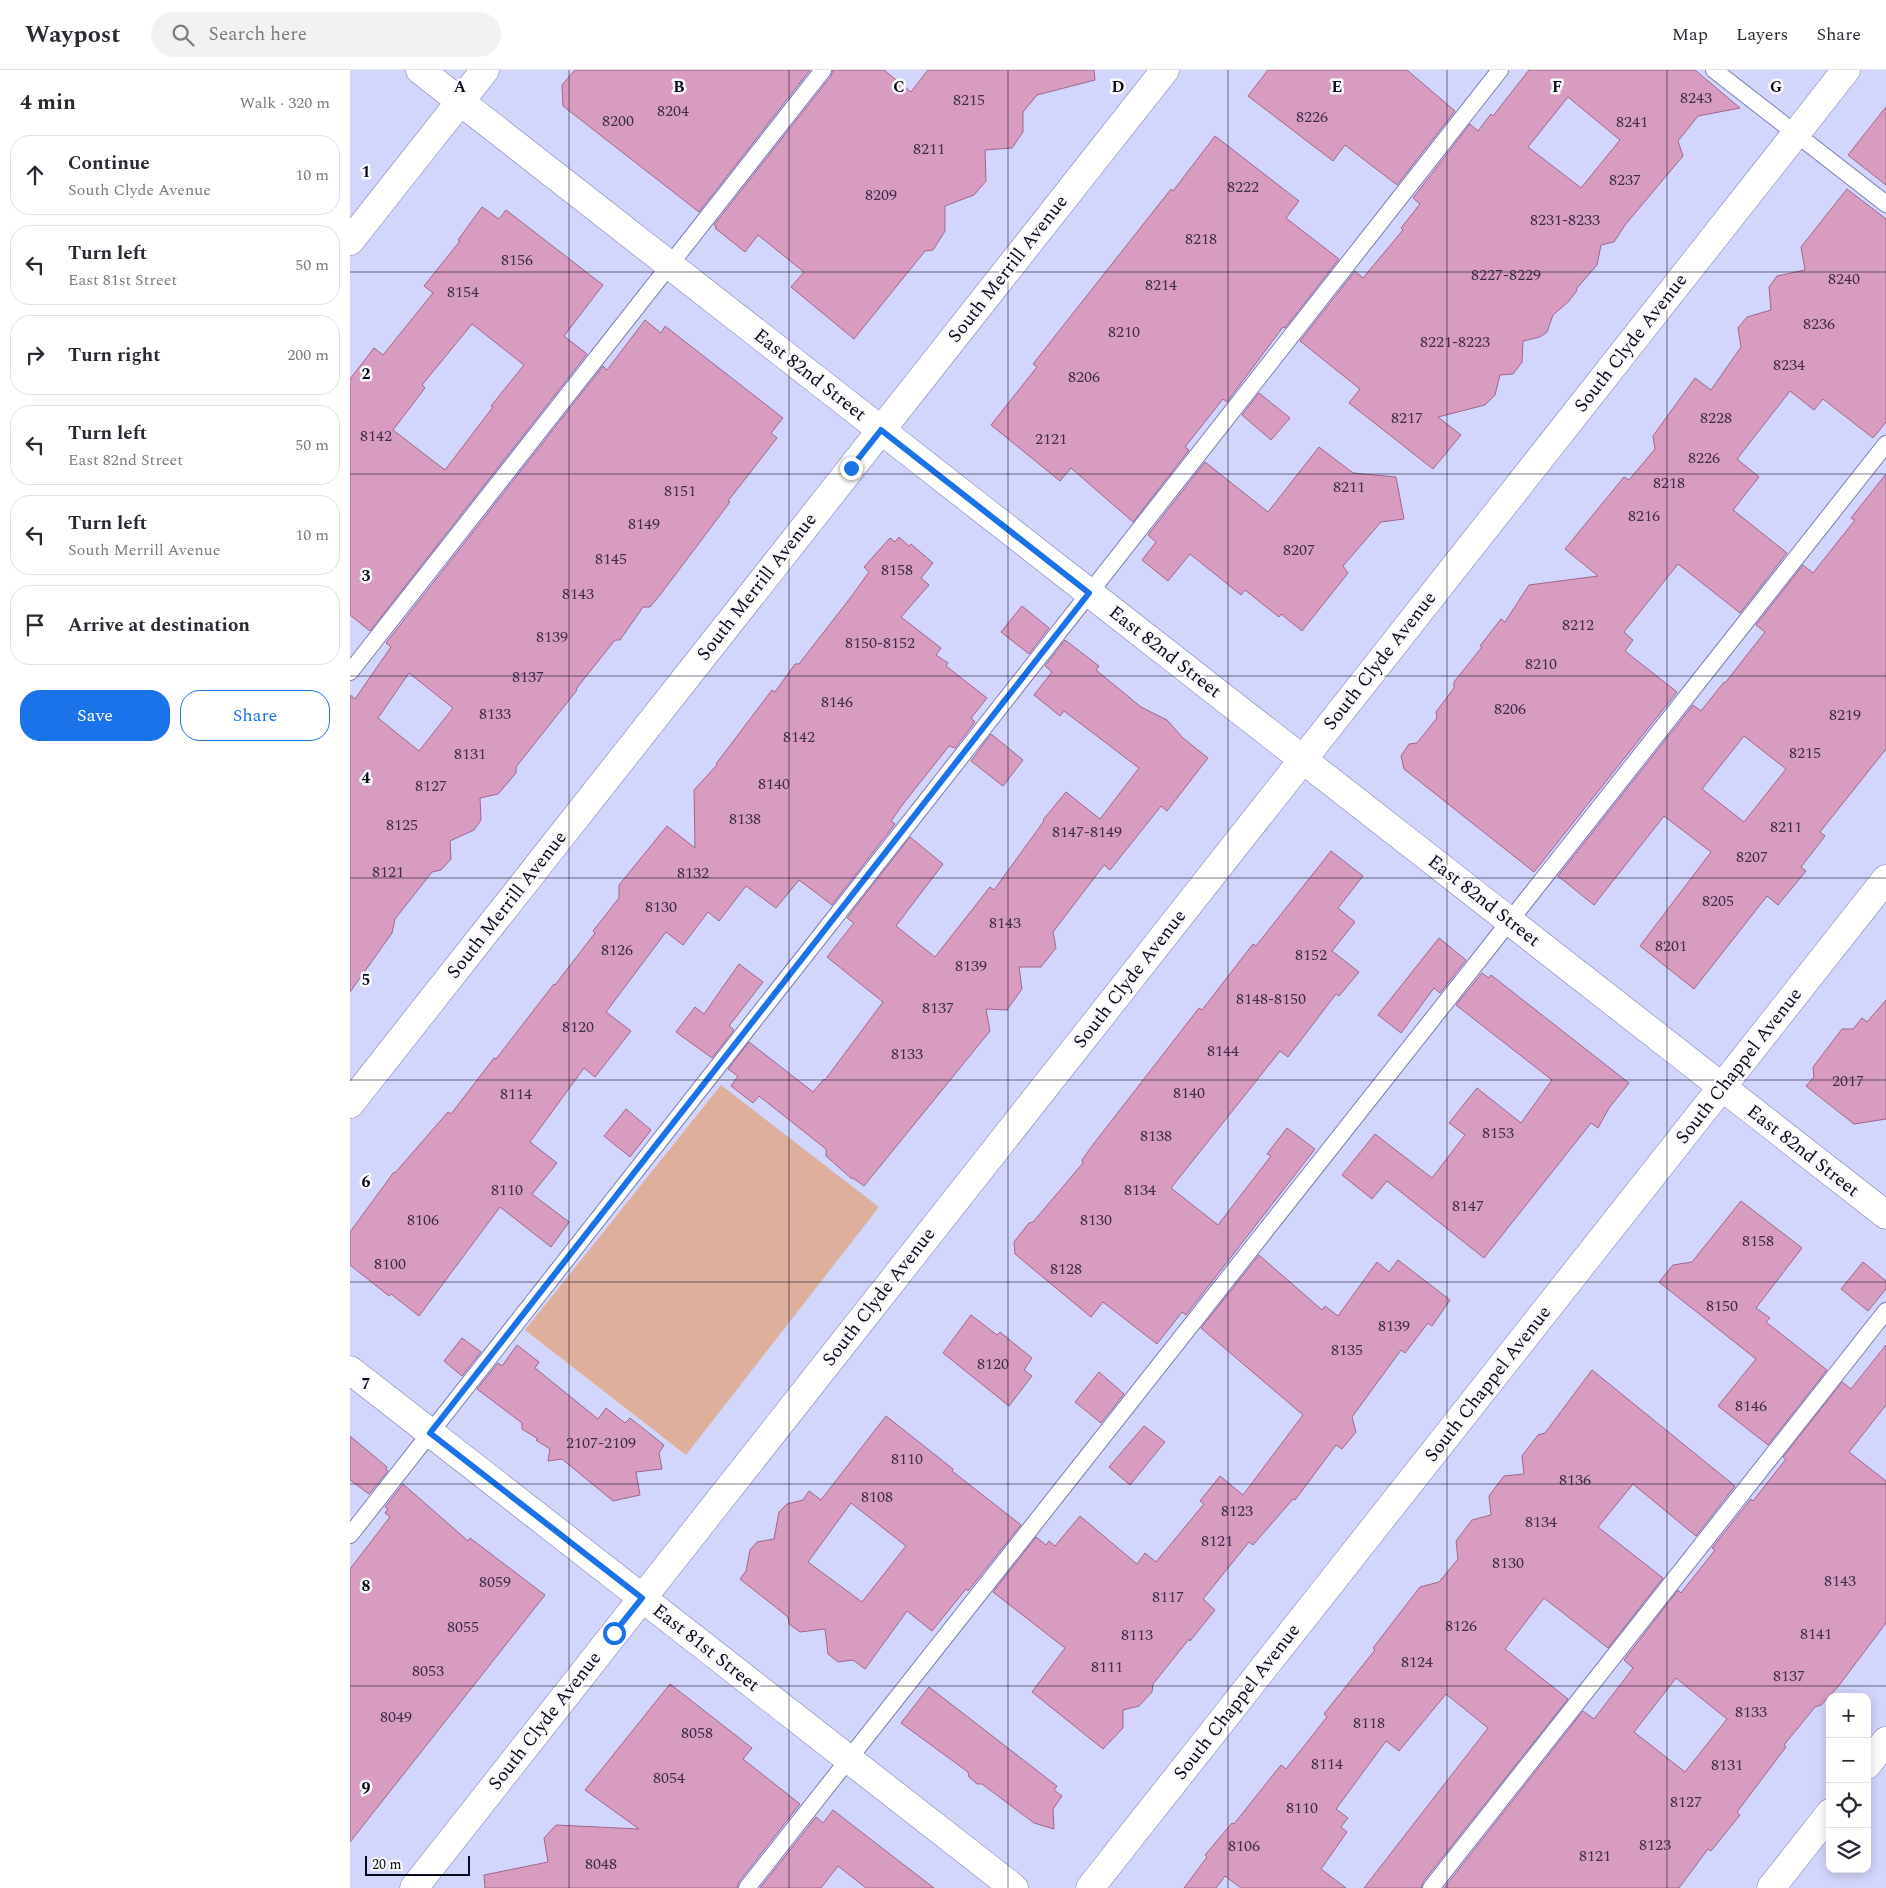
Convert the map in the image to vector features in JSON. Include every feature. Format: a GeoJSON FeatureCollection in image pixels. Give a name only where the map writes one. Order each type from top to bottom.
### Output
{"type":"FeatureCollection","features":[{"type":"Feature","properties":{"kind":"street","name":"East 82nd Street"},"geometry":{"type":"LineString","coordinates":[[420,70],[1886,1215]]}},
{"type":"Feature","properties":{"kind":"street"},"geometry":{"type":"LineString","coordinates":[[350,241],[485,70]]}},
{"type":"Feature","properties":{"kind":"street","name":"South Merrill Avenue"},"geometry":{"type":"LineString","coordinates":[[350,1104],[1165,70]]}},
{"type":"Feature","properties":{"kind":"street","name":"South Clyde Avenue"},"geometry":{"type":"LineString","coordinates":[[414,1888],[1846,70]]}},
{"type":"Feature","properties":{"kind":"street","name":"South Chappel Avenue"},"geometry":{"type":"LineString","coordinates":[[1090,1888],[1886,879]]}},
{"type":"Feature","properties":{"kind":"street","name":"East 81st Street"},"geometry":{"type":"LineString","coordinates":[[350,1370],[1014,1888]]}},
{"type":"Feature","properties":{"kind":"street"},"geometry":{"type":"LineString","coordinates":[[1871,1760],[1886,1741]]}},
{"type":"Feature","properties":{"kind":"street"},"geometry":{"type":"LineString","coordinates":[[1771,1888],[1826,1818]]}},
{"type":"Feature","properties":{"kind":"lane"},"geometry":{"type":"LineString","coordinates":[[350,672],[823,70]]}},
{"type":"Feature","properties":{"kind":"lane"},"geometry":{"type":"LineString","coordinates":[[350,1535],[1500,70]]}},
{"type":"Feature","properties":{"kind":"lane"},"geometry":{"type":"LineString","coordinates":[[1714,70],[1886,204]]}},
{"type":"Feature","properties":{"kind":"lane"},"geometry":{"type":"LineString","coordinates":[[747,1888],[1886,444]]}},
{"type":"Feature","properties":{"kind":"lane"},"geometry":{"type":"LineString","coordinates":[[1431,1888],[1886,1311]]}},
{"type":"Feature","properties":{"kind":"shaded area"},"geometry":{"type":"Polygon","coordinates":[[[721,1085],[879,1207],[686,1455],[525,1330],[721,1085]]]}},
{"type":"Feature","properties":{"kind":"building"},"geometry":{"type":"Polygon","coordinates":[[[575,70],[810,70],[699,212],[563,106],[562,85],[575,70]]]}},
{"type":"Feature","properties":{"kind":"building"},"geometry":{"type":"Polygon","coordinates":[[[833,70],[884,70],[911,92],[928,70],[1094,70],[1095,80],[1037,95],[1023,112],[1023,132],[1012,148],[985,150],[986,181],[974,195],[945,206],[945,231],[933,250],[925,251],[854,339],[791,287],[804,272],[758,235],[745,252],[715,228],[717,227],[714,225],[831,76],[833,70]]]}},
{"type":"Feature","properties":{"kind":"building"},"geometry":{"type":"Polygon","coordinates":[[[1268,70],[1407,70],[1455,111],[1397,185],[1345,145],[1333,161],[1248,96],[1268,70]]]}},
{"type":"Feature","properties":{"kind":"building"},"geometry":{"type":"Polygon","coordinates":[[[1529,70],[1695,70],[1740,108],[1698,116],[1678,141],[1683,156],[1625,225],[1614,242],[1601,245],[1597,265],[1577,288],[1568,302],[1553,315],[1547,332],[1540,337],[1523,341],[1522,362],[1513,374],[1500,375],[1495,395],[1485,405],[1438,417],[1461,435],[1433,469],[1349,403],[1360,389],[1300,341],[1355,271],[1363,278],[1403,230],[1401,228],[1420,204],[1413,198],[1470,124],[1478,131],[1491,114],[1493,116],[1529,70]],[[1568,97],[1528,147],[1581,188],[1620,140],[1568,97]]]}},
{"type":"Feature","properties":{"kind":"building"},"geometry":{"type":"Polygon","coordinates":[[[1886,107],[1886,185],[1848,155],[1886,107]]]}},
{"type":"Feature","properties":{"kind":"building"},"geometry":{"type":"Polygon","coordinates":[[[1215,136],[1299,201],[1286,218],[1339,259],[1285,328],[1283,327],[1227,402],[1223,399],[1185,447],[1189,450],[1133,522],[1071,468],[1060,481],[991,425],[1037,367],[1033,364],[1215,136]]]}},
{"type":"Feature","properties":{"kind":"building"},"geometry":{"type":"Polygon","coordinates":[[[1847,189],[1886,219],[1886,422],[1873,438],[1823,399],[1814,410],[1790,391],[1737,459],[1759,477],[1733,510],[1787,553],[1740,613],[1678,564],[1624,632],[1633,640],[1625,651],[1677,692],[1534,872],[1404,769],[1401,756],[1409,744],[1417,743],[1437,718],[1436,712],[1454,688],[1454,682],[1482,647],[1480,646],[1501,619],[1505,622],[1529,585],[1598,576],[1565,549],[1624,477],[1629,480],[1655,449],[1653,436],[1695,378],[1711,390],[1741,347],[1738,328],[1747,317],[1771,310],[1769,287],[1777,276],[1805,270],[1801,247],[1847,189]]]}},
{"type":"Feature","properties":{"kind":"building"},"geometry":{"type":"Polygon","coordinates":[[[482,207],[499,219],[506,210],[603,285],[564,336],[587,354],[370,631],[350,615],[350,379],[374,348],[383,355],[433,293],[424,286],[460,241],[458,240],[482,207]],[[472,324],[422,385],[425,388],[393,430],[445,470],[493,407],[491,406],[524,365],[472,324]]]}},
{"type":"Feature","properties":{"kind":"building"},"geometry":{"type":"Polygon","coordinates":[[[645,320],[661,333],[665,326],[783,418],[771,433],[777,438],[728,501],[730,502],[660,595],[650,607],[643,607],[620,640],[615,640],[576,689],[516,767],[516,773],[498,794],[480,798],[481,820],[474,830],[450,841],[451,859],[441,870],[432,872],[395,919],[392,933],[350,992],[350,695],[355,699],[391,647],[386,643],[603,366],[607,370],[645,320]],[[409,673],[378,718],[419,751],[453,708],[409,673]]]}},
{"type":"Feature","properties":{"kind":"building"},"geometry":{"type":"Polygon","coordinates":[[[1259,393],[1290,418],[1271,440],[1242,415],[1259,393]]]}},
{"type":"Feature","properties":{"kind":"building"},"geometry":{"type":"Polygon","coordinates":[[[1319,447],[1353,473],[1396,477],[1404,519],[1381,522],[1343,566],[1348,573],[1302,631],[1281,614],[1279,617],[1245,590],[1241,595],[1190,554],[1168,581],[1142,560],[1156,542],[1148,535],[1205,462],[1268,512],[1319,447]]]}},
{"type":"Feature","properties":{"kind":"building"},"geometry":{"type":"Polygon","coordinates":[[[1886,474],[1886,749],[1820,832],[1825,836],[1801,867],[1806,871],[1778,905],[1767,896],[1694,989],[1640,946],[1711,852],[1664,816],[1594,905],[1558,876],[1693,705],[1701,711],[1725,683],[1765,632],[1756,625],[1803,565],[1813,573],[1855,520],[1851,518],[1886,474]],[[1744,736],[1702,789],[1744,822],[1786,769],[1744,736]]]}},
{"type":"Feature","properties":{"kind":"building"},"geometry":{"type":"Polygon","coordinates":[[[899,537],[909,546],[911,544],[933,563],[921,578],[929,585],[901,617],[941,648],[936,655],[948,663],[946,666],[987,698],[971,718],[975,722],[955,748],[949,746],[903,804],[891,821],[895,824],[832,905],[799,880],[776,908],[746,886],[719,921],[708,912],[683,945],[666,932],[606,1012],[631,1031],[595,1077],[584,1068],[530,1142],[557,1163],[532,1194],[569,1222],[551,1247],[500,1207],[419,1316],[391,1294],[389,1296],[350,1265],[350,1232],[394,1172],[448,1112],[451,1114],[494,1058],[496,1059],[555,985],[619,898],[619,885],[667,826],[695,848],[694,790],[717,765],[772,690],[775,692],[795,664],[799,664],[851,597],[869,572],[864,567],[890,538],[895,542],[899,537]]]}},
{"type":"Feature","properties":{"kind":"building"},"geometry":{"type":"Polygon","coordinates":[[[1022,606],[1049,628],[1029,654],[1001,632],[1022,606]]]}},
{"type":"Feature","properties":{"kind":"building"},"geometry":{"type":"Polygon","coordinates":[[[1065,640],[1099,666],[1096,670],[1141,707],[1167,720],[1183,738],[1208,758],[1167,811],[1161,806],[1110,870],[1104,865],[1053,932],[1056,948],[1041,967],[1019,967],[1022,989],[1007,1010],[986,1009],[990,1031],[864,1186],[852,1179],[826,1156],[826,1149],[759,1096],[753,1103],[731,1086],[738,1076],[728,1069],[749,1042],[813,1092],[825,1080],[883,1002],[827,957],[854,923],[847,918],[910,837],[943,864],[896,926],[935,957],[990,887],[994,890],[1043,820],[1066,792],[1100,819],[1139,768],[1064,711],[1060,716],[1034,695],[1052,672],[1045,666],[1065,640]]]}},
{"type":"Feature","properties":{"kind":"building"},"geometry":{"type":"Polygon","coordinates":[[[991,734],[1023,760],[1003,786],[971,761],[991,734]]]}},
{"type":"Feature","properties":{"kind":"building"},"geometry":{"type":"Polygon","coordinates":[[[1331,851],[1363,876],[1338,908],[1355,922],[1332,951],[1359,972],[1339,996],[1336,994],[1288,1057],[1280,1051],[1171,1188],[1218,1225],[1271,1156],[1267,1154],[1287,1128],[1315,1149],[1186,1315],[1182,1312],[1157,1344],[1103,1302],[1091,1317],[1015,1254],[1014,1242],[1083,1163],[1082,1160],[1092,1146],[1199,1008],[1202,1010],[1253,944],[1256,946],[1331,851]]]}},
{"type":"Feature","properties":{"kind":"building"},"geometry":{"type":"Polygon","coordinates":[[[1439,938],[1466,960],[1440,993],[1434,988],[1401,1033],[1378,1015],[1439,938]]]}},
{"type":"Feature","properties":{"kind":"building"},"geometry":{"type":"Polygon","coordinates":[[[739,964],[763,982],[729,1026],[734,1030],[712,1058],[676,1032],[695,1007],[704,1014],[739,964]]]}},
{"type":"Feature","properties":{"kind":"building"},"geometry":{"type":"Polygon","coordinates":[[[1482,973],[1489,978],[1491,975],[1629,1083],[1609,1108],[1598,1128],[1591,1123],[1484,1258],[1387,1181],[1372,1199],[1342,1175],[1375,1134],[1432,1178],[1465,1135],[1449,1123],[1477,1088],[1521,1123],[1552,1080],[1456,1005],[1482,973]]]}},
{"type":"Feature","properties":{"kind":"building"},"geometry":{"type":"Polygon","coordinates":[[[1886,1000],[1886,1119],[1854,1124],[1806,1086],[1814,1077],[1813,1067],[1842,1029],[1853,1029],[1862,1018],[1867,1022],[1886,1000]]]}},
{"type":"Feature","properties":{"kind":"building"},"geometry":{"type":"Polygon","coordinates":[[[626,1109],[651,1130],[630,1157],[604,1136],[626,1109]]]}},
{"type":"Feature","properties":{"kind":"building"},"geometry":{"type":"Polygon","coordinates":[[[1741,1201],[1802,1248],[1756,1308],[1770,1318],[1766,1322],[1827,1370],[1768,1445],[1718,1406],[1756,1359],[1659,1282],[1673,1265],[1692,1262],[1741,1201]]]}},
{"type":"Feature","properties":{"kind":"building"},"geometry":{"type":"Polygon","coordinates":[[[1259,1255],[1322,1310],[1325,1306],[1338,1316],[1377,1262],[1389,1272],[1398,1260],[1450,1300],[1432,1326],[1428,1323],[1405,1353],[1401,1350],[1352,1417],[1356,1432],[1342,1449],[1336,1445],[1295,1500],[1293,1499],[1253,1545],[1249,1542],[1203,1599],[1215,1610],[1153,1684],[1152,1692],[1139,1706],[1123,1710],[1123,1728],[1103,1749],[1032,1692],[1065,1648],[993,1592],[1036,1537],[1046,1545],[1049,1541],[1055,1546],[1080,1516],[1137,1564],[1145,1553],[1156,1562],[1204,1504],[1200,1501],[1220,1476],[1243,1495],[1303,1415],[1201,1328],[1259,1255]]]}},
{"type":"Feature","properties":{"kind":"building"},"geometry":{"type":"Polygon","coordinates":[[[1863,1262],[1886,1281],[1886,1289],[1868,1311],[1841,1289],[1863,1262]]]}},
{"type":"Feature","properties":{"kind":"building"},"geometry":{"type":"Polygon","coordinates":[[[971,1315],[997,1335],[1000,1332],[1032,1358],[1024,1370],[1032,1376],[1009,1406],[943,1353],[971,1315]]]}},
{"type":"Feature","properties":{"kind":"building"},"geometry":{"type":"Polygon","coordinates":[[[462,1338],[481,1352],[462,1376],[444,1361],[462,1338]]]}},
{"type":"Feature","properties":{"kind":"building"},"geometry":{"type":"Polygon","coordinates":[[[517,1345],[539,1362],[535,1368],[598,1419],[606,1408],[625,1423],[630,1418],[664,1445],[659,1453],[662,1469],[636,1472],[640,1495],[613,1501],[562,1459],[548,1461],[550,1449],[522,1429],[522,1423],[477,1389],[498,1363],[502,1366],[517,1345]]]}},
{"type":"Feature","properties":{"kind":"building"},"geometry":{"type":"Polygon","coordinates":[[[1886,1345],[1886,1405],[1849,1452],[1886,1481],[1886,1623],[1837,1688],[1832,1693],[1826,1693],[1826,1700],[1821,1705],[1815,1707],[1784,1745],[1786,1747],[1737,1812],[1740,1815],[1711,1851],[1708,1849],[1679,1888],[1444,1888],[1583,1711],[1594,1719],[1633,1668],[1624,1660],[1678,1590],[1681,1593],[1715,1550],[1712,1548],[1786,1459],[1783,1457],[1842,1382],[1851,1389],[1886,1345]],[[1676,1678],[1634,1732],[1685,1772],[1727,1719],[1676,1678]]]}},
{"type":"Feature","properties":{"kind":"building"},"geometry":{"type":"Polygon","coordinates":[[[1592,1370],[1735,1486],[1696,1536],[1633,1484],[1598,1527],[1663,1578],[1608,1648],[1544,1598],[1505,1649],[1568,1699],[1423,1882],[1421,1888],[1364,1888],[1488,1728],[1446,1694],[1399,1751],[1386,1741],[1336,1809],[1348,1818],[1341,1827],[1347,1832],[1321,1869],[1346,1888],[1241,1888],[1225,1876],[1216,1888],[1184,1888],[1207,1857],[1205,1855],[1232,1823],[1234,1824],[1281,1765],[1286,1769],[1327,1717],[1324,1714],[1375,1650],[1373,1648],[1420,1587],[1439,1582],[1458,1559],[1456,1541],[1472,1520],[1491,1515],[1489,1496],[1504,1476],[1524,1474],[1522,1456],[1538,1435],[1545,1433],[1592,1370]]]}},
{"type":"Feature","properties":{"kind":"building"},"geometry":{"type":"Polygon","coordinates":[[[1099,1372],[1124,1394],[1101,1423],[1075,1402],[1099,1372]]]}},
{"type":"Feature","properties":{"kind":"building"},"geometry":{"type":"Polygon","coordinates":[[[886,1416],[1021,1525],[968,1591],[966,1589],[932,1631],[907,1611],[865,1669],[853,1660],[838,1662],[828,1654],[825,1629],[800,1632],[789,1624],[788,1617],[740,1579],[746,1571],[750,1550],[757,1542],[774,1539],[779,1512],[787,1504],[803,1500],[809,1491],[821,1500],[886,1416]],[[851,1503],[808,1562],[862,1602],[906,1546],[851,1503]]]}},
{"type":"Feature","properties":{"kind":"building"},"geometry":{"type":"Polygon","coordinates":[[[1144,1426],[1165,1442],[1130,1485],[1109,1467],[1144,1426]]]}},
{"type":"Feature","properties":{"kind":"building"},"geometry":{"type":"Polygon","coordinates":[[[350,1436],[387,1467],[388,1471],[369,1494],[350,1480],[350,1436]]]}},
{"type":"Feature","properties":{"kind":"building"},"geometry":{"type":"Polygon","coordinates":[[[403,1484],[468,1541],[470,1538],[545,1595],[350,1842],[350,1569],[390,1517],[385,1513],[388,1509],[385,1507],[403,1484]]]}},
{"type":"Feature","properties":{"kind":"building"},"geometry":{"type":"Polygon","coordinates":[[[670,1684],[752,1748],[743,1759],[800,1804],[739,1882],[737,1888],[485,1888],[484,1875],[548,1862],[544,1838],[556,1825],[639,1829],[585,1790],[670,1684]]]}},
{"type":"Feature","properties":{"kind":"building"},"geometry":{"type":"Polygon","coordinates":[[[929,1687],[1057,1786],[1054,1790],[1062,1796],[1053,1809],[1054,1829],[1034,1823],[982,1784],[977,1784],[969,1777],[968,1772],[901,1723],[929,1687]]]}},
{"type":"Feature","properties":{"kind":"building"},"geometry":{"type":"Polygon","coordinates":[[[833,1810],[934,1888],[866,1888],[838,1866],[821,1888],[760,1888],[816,1817],[823,1823],[833,1810]]]}},
{"type":"Feature","properties":{"kind":"route"},"geometry":{"type":"LineString","coordinates":[[614,1633],[642,1598],[430,1433],[1089,593],[881,430],[851,468]]}}]}
